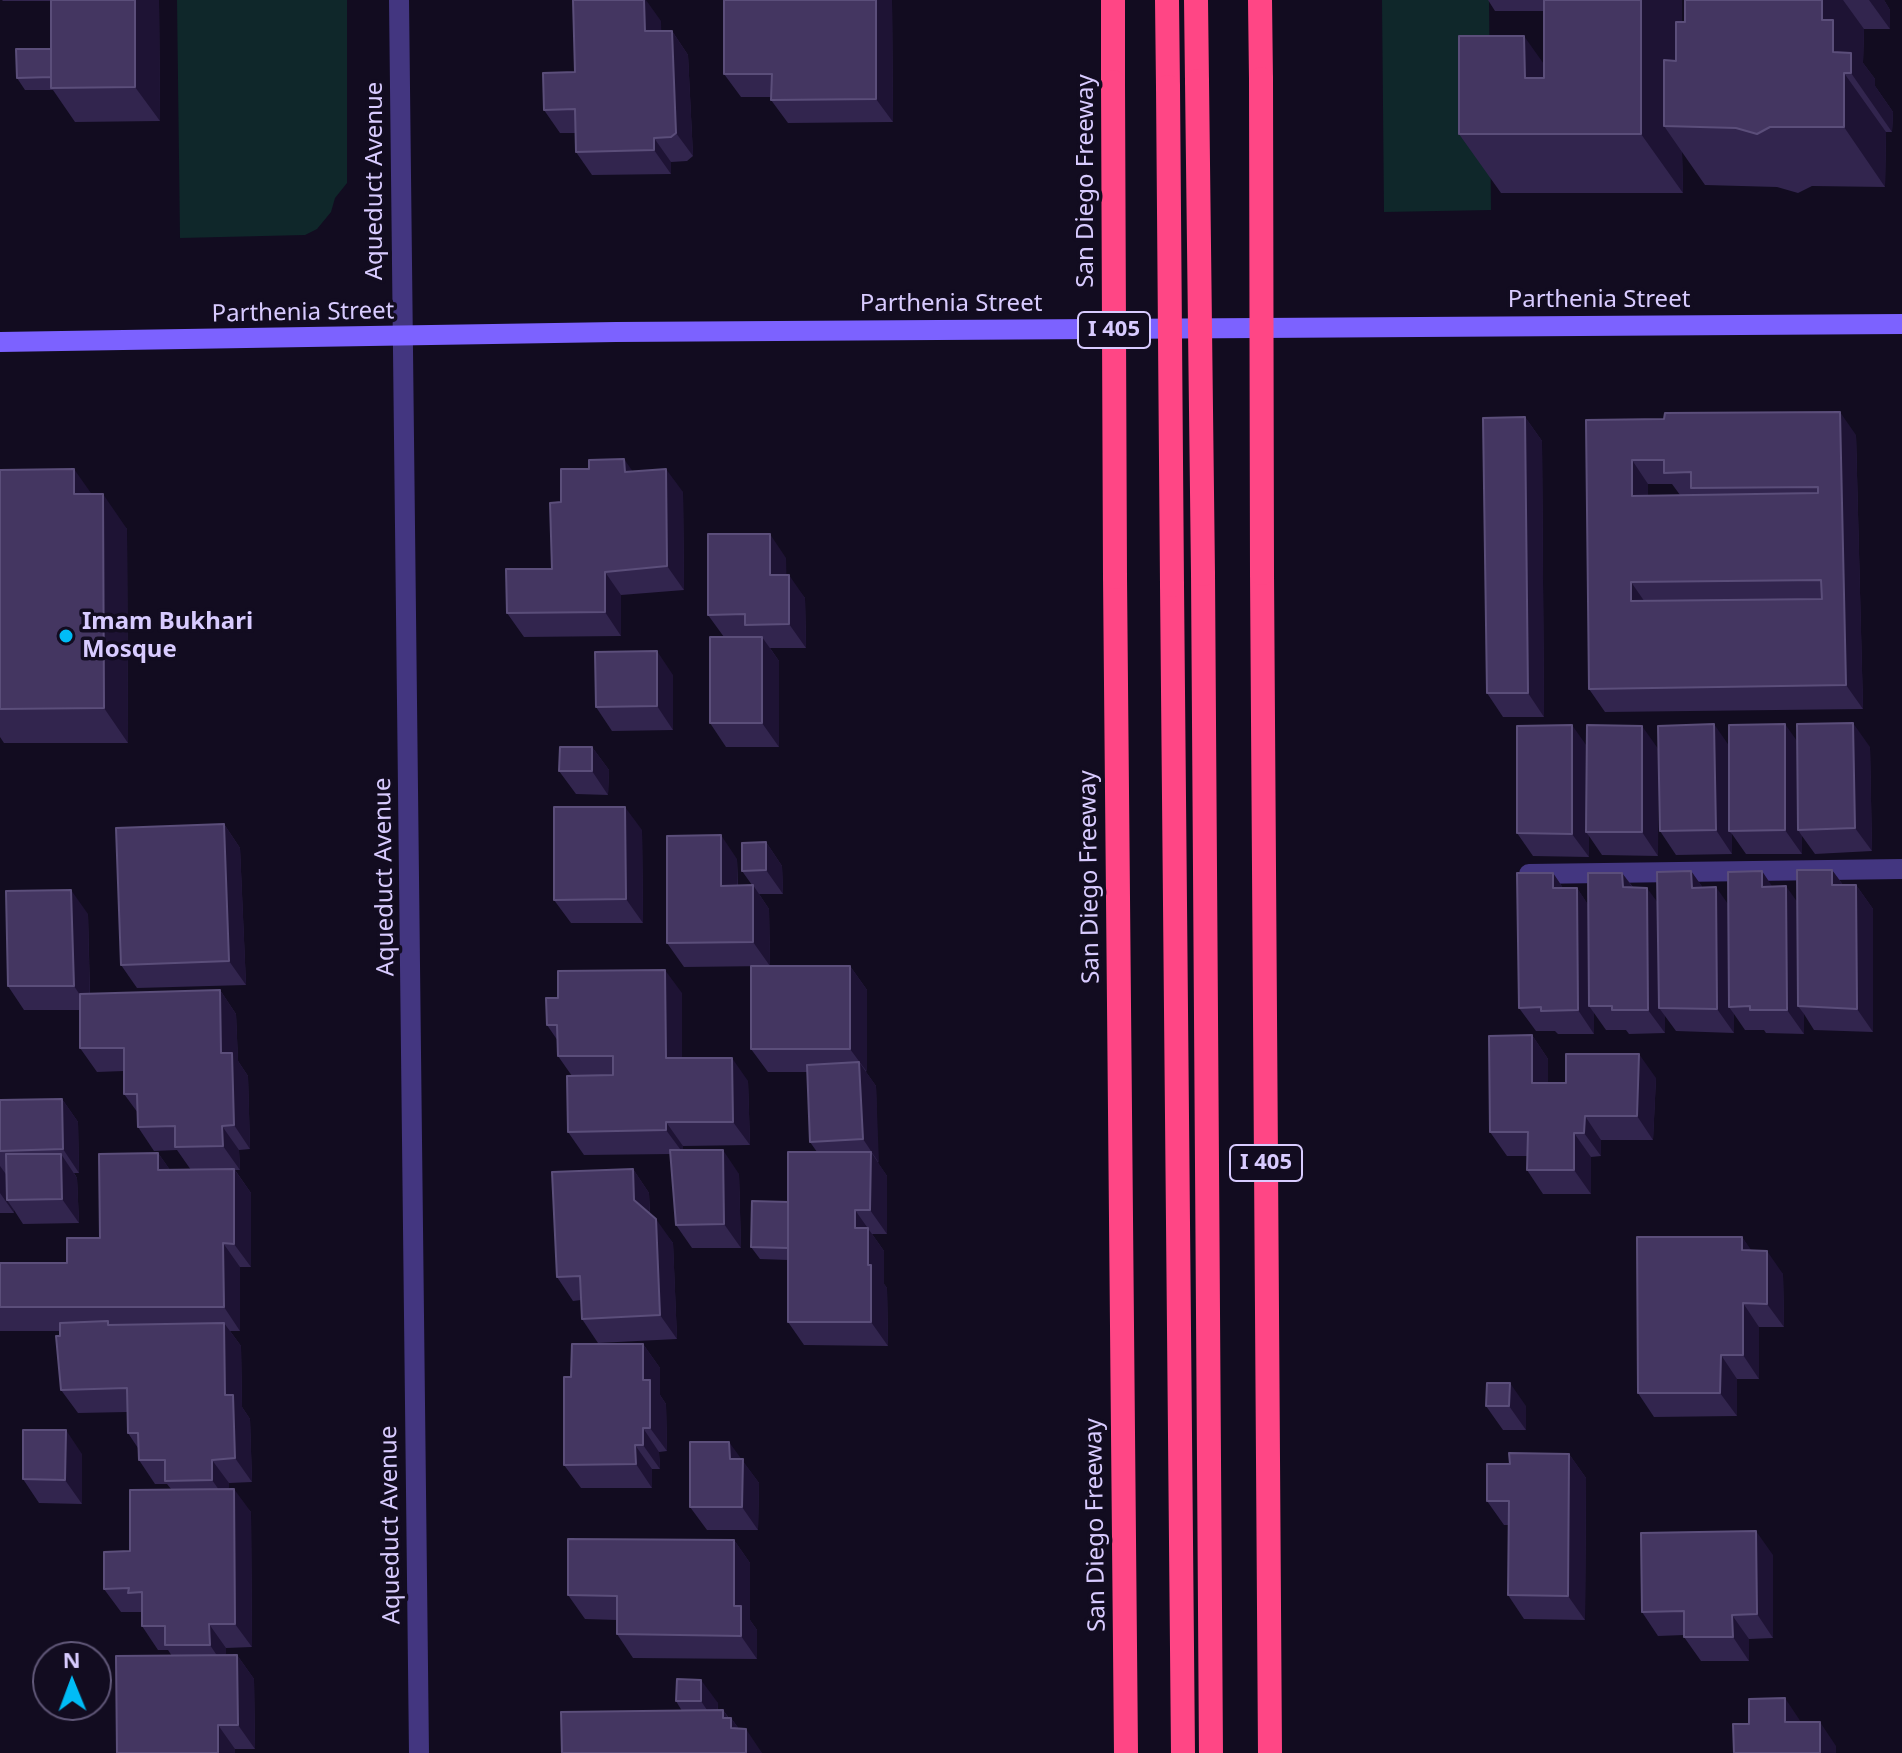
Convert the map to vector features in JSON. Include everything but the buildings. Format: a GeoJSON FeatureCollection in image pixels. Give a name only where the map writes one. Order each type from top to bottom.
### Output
{"type":"FeatureCollection","features":[{"type":"Feature","properties":{"kind":"highway","name":"San Diego Freeway"},"geometry":{"type":"LineString","coordinates":[[1113,0],[1126,1753]]}},
{"type":"Feature","properties":{"kind":"highway"},"geometry":{"type":"LineString","coordinates":[[1167,0],[1183,1753]]}},
{"type":"Feature","properties":{"kind":"highway"},"geometry":{"type":"LineString","coordinates":[[1196,0],[1211,1753]]}},
{"type":"Feature","properties":{"kind":"highway","name":"I 405"},"geometry":{"type":"LineString","coordinates":[[1260,0],[1270,1753]]}},
{"type":"Feature","properties":{"kind":"main road","name":"Parthenia Street"},"geometry":{"type":"LineString","coordinates":[[0,342],[401,338],[632,331],[1902,324]]}},
{"type":"Feature","properties":{"kind":"street","name":"Aqueduct Avenue"},"geometry":{"type":"LineString","coordinates":[[399,0],[419,1753]]}},
{"type":"Feature","properties":{"kind":"street"},"geometry":{"type":"LineString","coordinates":[[1521,874],[1902,869]]}},
{"type":"Feature","properties":{"kind":"green space"},"geometry":{"type":"Polygon","coordinates":[[[177,0],[347,0],[347,183],[335,198],[331,212],[317,229],[305,235],[180,238],[177,0]]]}},
{"type":"Feature","properties":{"kind":"green space"},"geometry":{"type":"Polygon","coordinates":[[[1382,0],[1489,0],[1491,210],[1384,212],[1382,0]]]}},
{"type":"Feature","properties":{"kind":"place","name":"Imam Bukhari Mosque"},"geometry":{"type":"Point","coordinates":[66,636]}}]}
